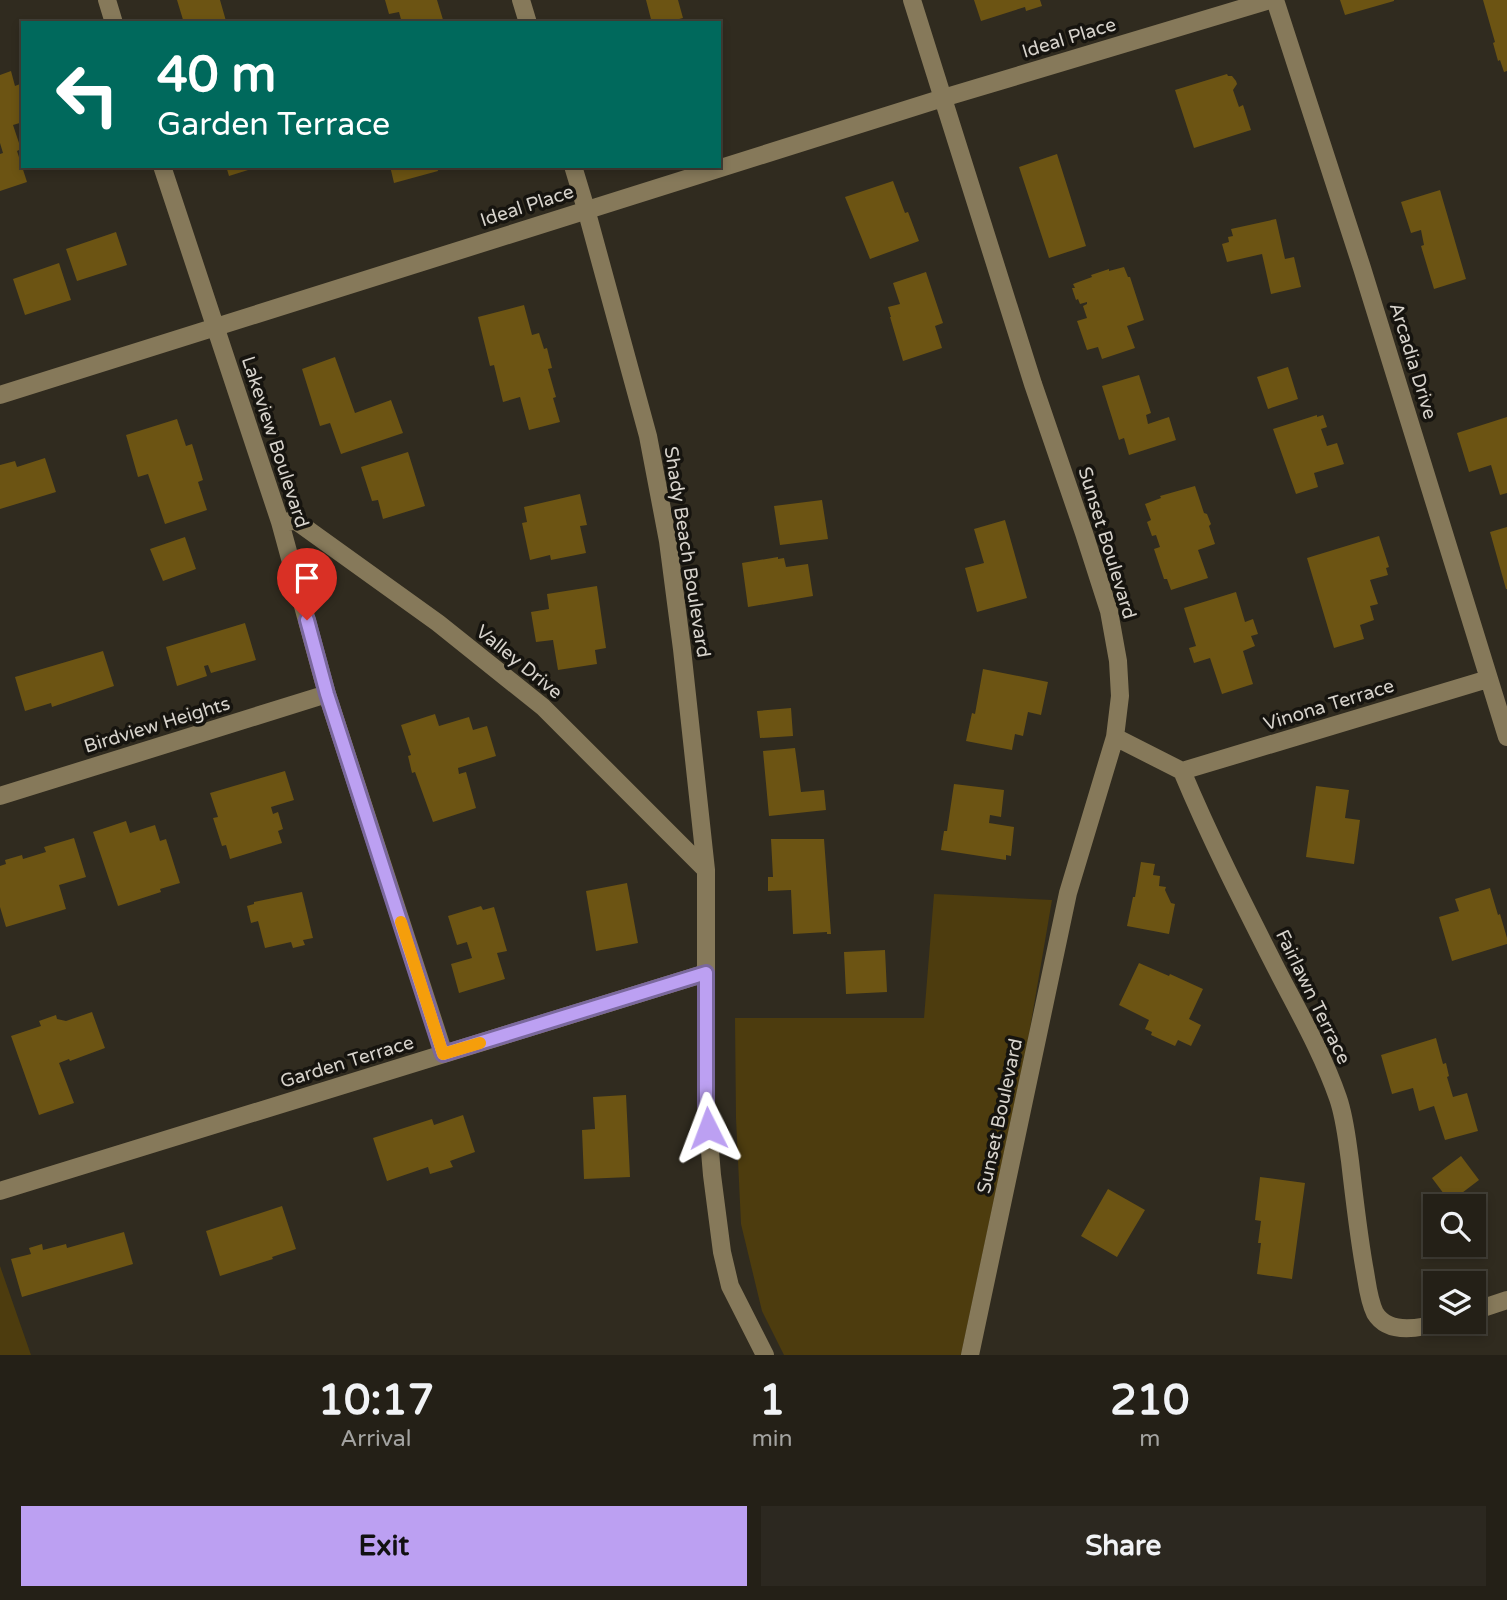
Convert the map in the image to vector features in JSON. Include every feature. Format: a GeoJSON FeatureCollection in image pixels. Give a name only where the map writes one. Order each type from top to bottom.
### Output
{"type":"FeatureCollection","features":[{"type":"Feature","properties":{"kind":"street"},"geometry":{"type":"LineString","coordinates":[[107,0],[113,21]]}},
{"type":"Feature","properties":{"kind":"street"},"geometry":{"type":"LineString","coordinates":[[521,0],[527,21]]}},
{"type":"Feature","properties":{"kind":"street","name":"Sunset Boulevard"},"geometry":{"type":"LineString","coordinates":[[912,0],[1033,384],[1109,611],[1118,661],[1120,696],[1115,737],[1068,893],[970,1355]]}},
{"type":"Feature","properties":{"kind":"street","name":"Ideal Place"},"geometry":{"type":"LineString","coordinates":[[721,167],[1270,0]]}},
{"type":"Feature","properties":{"kind":"street","name":"Arcadia Drive"},"geometry":{"type":"LineString","coordinates":[[1275,0],[1366,282],[1507,737]]}},
{"type":"Feature","properties":{"kind":"street","name":"Lakeview Boulevard"},"geometry":{"type":"LineString","coordinates":[[163,168],[280,522],[327,694],[443,1054]]}},
{"type":"Feature","properties":{"kind":"street","name":"Shady Beach Boulevard"},"geometry":{"type":"LineString","coordinates":[[574,168],[648,436],[668,541],[706,870],[706,973]]}},
{"type":"Feature","properties":{"kind":"street","name":"Ideal Place"},"geometry":{"type":"LineString","coordinates":[[0,394],[718,168]]}},
{"type":"Feature","properties":{"kind":"street","name":"Valley Drive"},"geometry":{"type":"LineString","coordinates":[[280,522],[296,521],[438,623],[542,707],[706,870]]}},
{"type":"Feature","properties":{"kind":"street","name":"Vinona Terrace"},"geometry":{"type":"LineString","coordinates":[[1182,771],[1488,678]]}},
{"type":"Feature","properties":{"kind":"street","name":"Birdview Heights"},"geometry":{"type":"LineString","coordinates":[[0,796],[327,694]]}},
{"type":"Feature","properties":{"kind":"street"},"geometry":{"type":"LineString","coordinates":[[1115,737],[1182,771]]}},
{"type":"Feature","properties":{"kind":"street","name":"Fairlawn Terrace"},"geometry":{"type":"LineString","coordinates":[[1182,771],[1252,920],[1323,1058],[1339,1100],[1346,1130],[1371,1302],[1377,1315],[1386,1323],[1404,1329],[1423,1327]]}},
{"type":"Feature","properties":{"kind":"street"},"geometry":{"type":"LineString","coordinates":[[706,973],[706,1104],[722,1252],[730,1286],[765,1355]]}},
{"type":"Feature","properties":{"kind":"street","name":"Garden Terrace"},"geometry":{"type":"LineString","coordinates":[[0,1191],[706,973]]}},
{"type":"Feature","properties":{"kind":"street"},"geometry":{"type":"LineString","coordinates":[[1486,1307],[1507,1300]]}},
{"type":"Feature","properties":{"kind":"shaded area"},"geometry":{"type":"Polygon","coordinates":[[[934,894],[1052,900],[1028,1040],[961,1355],[784,1355],[762,1311],[741,1224],[735,1018],[924,1018],[934,894]]]}},
{"type":"Feature","properties":{"kind":"shaded area"},"geometry":{"type":"Polygon","coordinates":[[[0,1266],[31,1355],[0,1355],[0,1266]]]}},
{"type":"Feature","properties":{"kind":"building"},"geometry":{"type":"Polygon","coordinates":[[[177,0],[220,0],[226,21],[183,21],[177,0]]]}},
{"type":"Feature","properties":{"kind":"building"},"geometry":{"type":"Polygon","coordinates":[[[385,0],[437,0],[443,21],[401,21],[399,12],[389,14],[385,0]]]}},
{"type":"Feature","properties":{"kind":"building"},"geometry":{"type":"Polygon","coordinates":[[[646,0],[678,0],[683,18],[651,21],[646,0]]]}},
{"type":"Feature","properties":{"kind":"building"},"geometry":{"type":"Polygon","coordinates":[[[974,0],[1040,0],[1042,6],[1026,11],[1025,7],[981,21],[974,0]]]}},
{"type":"Feature","properties":{"kind":"building"},"geometry":{"type":"Polygon","coordinates":[[[1340,0],[1394,0],[1394,1],[1345,15],[1340,0]]]}},
{"type":"Feature","properties":{"kind":"building"},"geometry":{"type":"Polygon","coordinates":[[[1483,0],[1507,0],[1507,71],[1504,72],[1500,60],[1498,61],[1483,0]]]}},
{"type":"Feature","properties":{"kind":"building"},"geometry":{"type":"Polygon","coordinates":[[[11,71],[15,86],[20,84],[21,87],[21,123],[13,125],[21,149],[17,151],[21,168],[27,182],[0,191],[0,154],[3,153],[0,143],[0,75],[11,71]]]}},
{"type":"Feature","properties":{"kind":"building"},"geometry":{"type":"Polygon","coordinates":[[[1227,74],[1236,81],[1233,90],[1239,107],[1243,105],[1251,130],[1194,148],[1175,90],[1227,74]]]}},
{"type":"Feature","properties":{"kind":"building"},"geometry":{"type":"Polygon","coordinates":[[[1057,154],[1086,246],[1049,258],[1019,167],[1057,154]]]}},
{"type":"Feature","properties":{"kind":"building"},"geometry":{"type":"Polygon","coordinates":[[[227,168],[255,168],[229,176],[227,168]]]}},
{"type":"Feature","properties":{"kind":"building"},"geometry":{"type":"Polygon","coordinates":[[[390,168],[437,168],[438,171],[394,183],[390,168]]]}},
{"type":"Feature","properties":{"kind":"building"},"geometry":{"type":"Polygon","coordinates":[[[893,181],[919,241],[870,259],[845,197],[893,181]]]}},
{"type":"Feature","properties":{"kind":"building"},"geometry":{"type":"Polygon","coordinates":[[[1440,190],[1466,279],[1434,289],[1421,246],[1424,245],[1421,230],[1411,233],[1401,202],[1440,190]]]}},
{"type":"Feature","properties":{"kind":"building"},"geometry":{"type":"Polygon","coordinates":[[[1276,219],[1285,259],[1294,257],[1301,287],[1271,294],[1262,254],[1227,262],[1222,244],[1229,242],[1228,237],[1233,236],[1231,229],[1276,219]]]}},
{"type":"Feature","properties":{"kind":"building"},"geometry":{"type":"Polygon","coordinates":[[[116,232],[127,265],[77,281],[66,249],[116,232]]]}},
{"type":"Feature","properties":{"kind":"building"},"geometry":{"type":"Polygon","coordinates":[[[59,263],[71,300],[25,315],[13,279],[59,263]]]}},
{"type":"Feature","properties":{"kind":"building"},"geometry":{"type":"Polygon","coordinates":[[[1124,267],[1144,320],[1127,326],[1135,348],[1102,359],[1098,347],[1087,350],[1077,321],[1087,318],[1083,306],[1087,302],[1080,304],[1072,288],[1075,288],[1073,284],[1092,277],[1091,275],[1124,267]]]}},
{"type":"Feature","properties":{"kind":"building"},"geometry":{"type":"Polygon","coordinates":[[[926,272],[943,323],[935,326],[942,348],[903,361],[888,307],[900,304],[893,283],[926,272]]]}},
{"type":"Feature","properties":{"kind":"building"},"geometry":{"type":"Polygon","coordinates":[[[524,305],[532,335],[539,333],[544,349],[547,348],[552,368],[548,369],[556,397],[553,398],[560,422],[529,430],[520,397],[503,402],[494,365],[490,366],[478,317],[524,305]]]}},
{"type":"Feature","properties":{"kind":"building"},"geometry":{"type":"Polygon","coordinates":[[[335,357],[355,413],[391,400],[403,433],[341,454],[330,423],[320,426],[302,369],[335,357]]]}},
{"type":"Feature","properties":{"kind":"building"},"geometry":{"type":"Polygon","coordinates":[[[1288,367],[1298,399],[1268,409],[1257,377],[1288,367]]]}},
{"type":"Feature","properties":{"kind":"building"},"geometry":{"type":"Polygon","coordinates":[[[1139,375],[1151,413],[1146,415],[1148,424],[1169,417],[1176,440],[1129,455],[1124,438],[1119,440],[1102,386],[1139,375]]]}},
{"type":"Feature","properties":{"kind":"building"},"geometry":{"type":"Polygon","coordinates":[[[1323,415],[1327,427],[1321,429],[1327,446],[1337,443],[1344,464],[1314,473],[1318,487],[1296,494],[1273,429],[1323,415]]]}},
{"type":"Feature","properties":{"kind":"building"},"geometry":{"type":"Polygon","coordinates":[[[1507,417],[1507,493],[1500,495],[1491,465],[1469,472],[1457,433],[1507,417]]]}},
{"type":"Feature","properties":{"kind":"building"},"geometry":{"type":"Polygon","coordinates":[[[177,419],[186,446],[192,444],[203,480],[198,482],[207,510],[165,524],[148,474],[138,477],[126,435],[177,419]]]}},
{"type":"Feature","properties":{"kind":"building"},"geometry":{"type":"Polygon","coordinates":[[[408,452],[425,506],[383,519],[378,500],[372,501],[361,467],[408,452]]]}},
{"type":"Feature","properties":{"kind":"building"},"geometry":{"type":"Polygon","coordinates":[[[45,458],[56,492],[0,509],[0,465],[15,461],[17,467],[45,458]]]}},
{"type":"Feature","properties":{"kind":"building"},"geometry":{"type":"Polygon","coordinates":[[[1195,486],[1204,513],[1211,524],[1209,526],[1215,544],[1198,550],[1208,578],[1171,590],[1167,579],[1164,579],[1154,549],[1160,547],[1147,522],[1151,520],[1145,504],[1161,498],[1160,496],[1195,486]]]}},
{"type":"Feature","properties":{"kind":"building"},"geometry":{"type":"Polygon","coordinates":[[[580,494],[587,525],[580,526],[586,553],[551,560],[550,555],[530,560],[522,523],[527,522],[524,507],[580,494]]]}},
{"type":"Feature","properties":{"kind":"building"},"geometry":{"type":"Polygon","coordinates":[[[822,500],[828,539],[780,545],[774,506],[822,500]]]}},
{"type":"Feature","properties":{"kind":"building"},"geometry":{"type":"Polygon","coordinates":[[[1005,520],[1027,598],[977,612],[965,568],[984,563],[974,529],[1005,520]]]}},
{"type":"Feature","properties":{"kind":"building"},"geometry":{"type":"Polygon","coordinates":[[[1507,527],[1507,589],[1506,589],[1490,532],[1507,527]]]}},
{"type":"Feature","properties":{"kind":"building"},"geometry":{"type":"Polygon","coordinates":[[[1379,536],[1389,567],[1386,568],[1388,575],[1370,580],[1378,604],[1370,606],[1374,620],[1360,625],[1364,639],[1334,648],[1307,558],[1379,536]]]}},
{"type":"Feature","properties":{"kind":"building"},"geometry":{"type":"Polygon","coordinates":[[[185,537],[196,569],[163,581],[150,549],[185,537]]]}},
{"type":"Feature","properties":{"kind":"building"},"geometry":{"type":"Polygon","coordinates":[[[784,558],[786,567],[808,564],[813,596],[748,607],[742,563],[784,558]]]}},
{"type":"Feature","properties":{"kind":"building"},"geometry":{"type":"Polygon","coordinates":[[[597,586],[606,648],[595,650],[597,664],[558,670],[553,640],[536,642],[531,612],[549,609],[547,594],[597,586]]]}},
{"type":"Feature","properties":{"kind":"building"},"geometry":{"type":"Polygon","coordinates":[[[1236,592],[1245,622],[1253,619],[1258,634],[1251,636],[1255,646],[1243,651],[1253,684],[1222,694],[1210,658],[1194,663],[1189,648],[1196,646],[1184,608],[1236,592]]]}},
{"type":"Feature","properties":{"kind":"building"},"geometry":{"type":"Polygon","coordinates":[[[245,623],[256,660],[211,673],[208,665],[204,666],[207,676],[177,686],[166,647],[245,623]]]}},
{"type":"Feature","properties":{"kind":"building"},"geometry":{"type":"Polygon","coordinates":[[[103,651],[114,686],[52,707],[51,703],[25,711],[15,677],[103,651]]]}},
{"type":"Feature","properties":{"kind":"building"},"geometry":{"type":"Polygon","coordinates":[[[983,669],[1048,682],[1041,715],[1028,712],[1023,736],[1015,734],[1012,750],[966,741],[972,713],[975,714],[983,669]]]}},
{"type":"Feature","properties":{"kind":"building"},"geometry":{"type":"Polygon","coordinates":[[[791,708],[793,736],[760,738],[757,711],[791,708]]]}},
{"type":"Feature","properties":{"kind":"building"},"geometry":{"type":"Polygon","coordinates":[[[435,714],[439,726],[469,717],[473,730],[487,726],[496,756],[458,768],[459,774],[466,772],[476,808],[433,822],[415,772],[412,773],[408,756],[411,755],[401,725],[435,714]]]}},
{"type":"Feature","properties":{"kind":"building"},"geometry":{"type":"Polygon","coordinates":[[[795,748],[801,792],[824,790],[826,810],[769,816],[763,751],[795,748]]]}},
{"type":"Feature","properties":{"kind":"building"},"geometry":{"type":"Polygon","coordinates":[[[285,771],[294,800],[271,807],[273,814],[278,812],[283,829],[278,831],[282,843],[230,859],[226,845],[222,846],[213,818],[218,817],[210,793],[285,771]]]}},
{"type":"Feature","properties":{"kind":"building"},"geometry":{"type":"Polygon","coordinates":[[[954,784],[1004,790],[1001,817],[990,815],[989,823],[1014,827],[1011,856],[1006,855],[1006,860],[941,850],[944,831],[947,831],[954,784]]]}},
{"type":"Feature","properties":{"kind":"building"},"geometry":{"type":"Polygon","coordinates":[[[1316,786],[1349,790],[1345,818],[1360,820],[1354,864],[1306,857],[1316,786]]]}},
{"type":"Feature","properties":{"kind":"building"},"geometry":{"type":"Polygon","coordinates":[[[126,821],[130,833],[155,825],[160,841],[166,839],[180,883],[118,906],[93,832],[126,821]]]}},
{"type":"Feature","properties":{"kind":"building"},"geometry":{"type":"Polygon","coordinates":[[[74,838],[86,877],[59,885],[66,909],[6,927],[0,907],[0,866],[6,864],[5,860],[22,855],[23,859],[46,852],[44,847],[74,838]]]}},
{"type":"Feature","properties":{"kind":"building"},"geometry":{"type":"Polygon","coordinates":[[[771,839],[824,839],[831,934],[793,934],[791,890],[768,891],[768,877],[773,877],[771,839]]]}},
{"type":"Feature","properties":{"kind":"building"},"geometry":{"type":"Polygon","coordinates":[[[1141,862],[1155,864],[1153,875],[1160,876],[1159,886],[1166,887],[1171,903],[1175,904],[1169,934],[1127,926],[1141,862]]]}},
{"type":"Feature","properties":{"kind":"building"},"geometry":{"type":"Polygon","coordinates":[[[627,883],[638,943],[596,951],[586,891],[627,883]]]}},
{"type":"Feature","properties":{"kind":"building"},"geometry":{"type":"Polygon","coordinates":[[[1490,888],[1507,944],[1452,961],[1439,917],[1459,911],[1455,899],[1490,888]]]}},
{"type":"Feature","properties":{"kind":"building"},"geometry":{"type":"Polygon","coordinates":[[[302,892],[313,938],[303,940],[305,945],[293,948],[291,942],[265,948],[258,921],[251,923],[247,906],[254,902],[302,892]]]}},
{"type":"Feature","properties":{"kind":"building"},"geometry":{"type":"Polygon","coordinates":[[[481,906],[483,910],[494,907],[507,951],[497,953],[505,979],[459,993],[451,964],[472,958],[467,942],[457,945],[448,916],[481,906]]]}},
{"type":"Feature","properties":{"kind":"building"},"geometry":{"type":"Polygon","coordinates":[[[885,950],[887,992],[846,994],[844,952],[885,950]]]}},
{"type":"Feature","properties":{"kind":"building"},"geometry":{"type":"Polygon","coordinates":[[[1139,963],[1203,989],[1189,1019],[1201,1025],[1191,1046],[1178,1040],[1175,1046],[1151,1035],[1152,1032],[1145,1029],[1149,1020],[1119,1005],[1139,963]]]}},
{"type":"Feature","properties":{"kind":"building"},"geometry":{"type":"Polygon","coordinates":[[[92,1012],[105,1048],[59,1063],[74,1103],[39,1115],[11,1036],[41,1026],[39,1021],[56,1015],[57,1019],[66,1021],[92,1012]]]}},
{"type":"Feature","properties":{"kind":"building"},"geometry":{"type":"Polygon","coordinates":[[[1436,1038],[1443,1064],[1446,1063],[1453,1097],[1467,1093],[1478,1131],[1445,1140],[1434,1106],[1419,1111],[1413,1088],[1392,1094],[1381,1055],[1436,1038]]]}},
{"type":"Feature","properties":{"kind":"building"},"geometry":{"type":"Polygon","coordinates":[[[626,1095],[630,1177],[584,1179],[582,1130],[595,1129],[593,1097],[626,1095]]]}},
{"type":"Feature","properties":{"kind":"building"},"geometry":{"type":"Polygon","coordinates":[[[463,1115],[475,1152],[450,1161],[453,1167],[430,1174],[428,1167],[387,1181],[373,1138],[432,1119],[434,1125],[463,1115]]]}},
{"type":"Feature","properties":{"kind":"building"},"geometry":{"type":"Polygon","coordinates":[[[1461,1156],[1479,1180],[1461,1194],[1444,1194],[1432,1178],[1461,1156]]]}},
{"type":"Feature","properties":{"kind":"building"},"geometry":{"type":"Polygon","coordinates":[[[1260,1177],[1305,1183],[1292,1279],[1257,1274],[1261,1221],[1255,1220],[1260,1177]]]}},
{"type":"Feature","properties":{"kind":"building"},"geometry":{"type":"Polygon","coordinates":[[[1108,1189],[1145,1210],[1117,1257],[1081,1236],[1108,1189]]]}},
{"type":"Feature","properties":{"kind":"building"},"geometry":{"type":"Polygon","coordinates":[[[282,1206],[296,1249],[220,1276],[206,1231],[282,1206]]]}},
{"type":"Feature","properties":{"kind":"building"},"geometry":{"type":"Polygon","coordinates":[[[124,1232],[133,1264],[22,1297],[11,1259],[31,1254],[29,1248],[42,1244],[43,1250],[66,1244],[67,1248],[124,1232]]]}},
{"type":"Feature","properties":{"kind":"slow traffic"},"geometry":{"type":"LineString","coordinates":[[401,922],[443,1054],[480,1043]]}},
{"type":"Feature","properties":{"kind":"route"},"geometry":{"type":"LineString","coordinates":[[307,620],[327,694],[443,1054],[706,973],[708,1128]]}}]}
